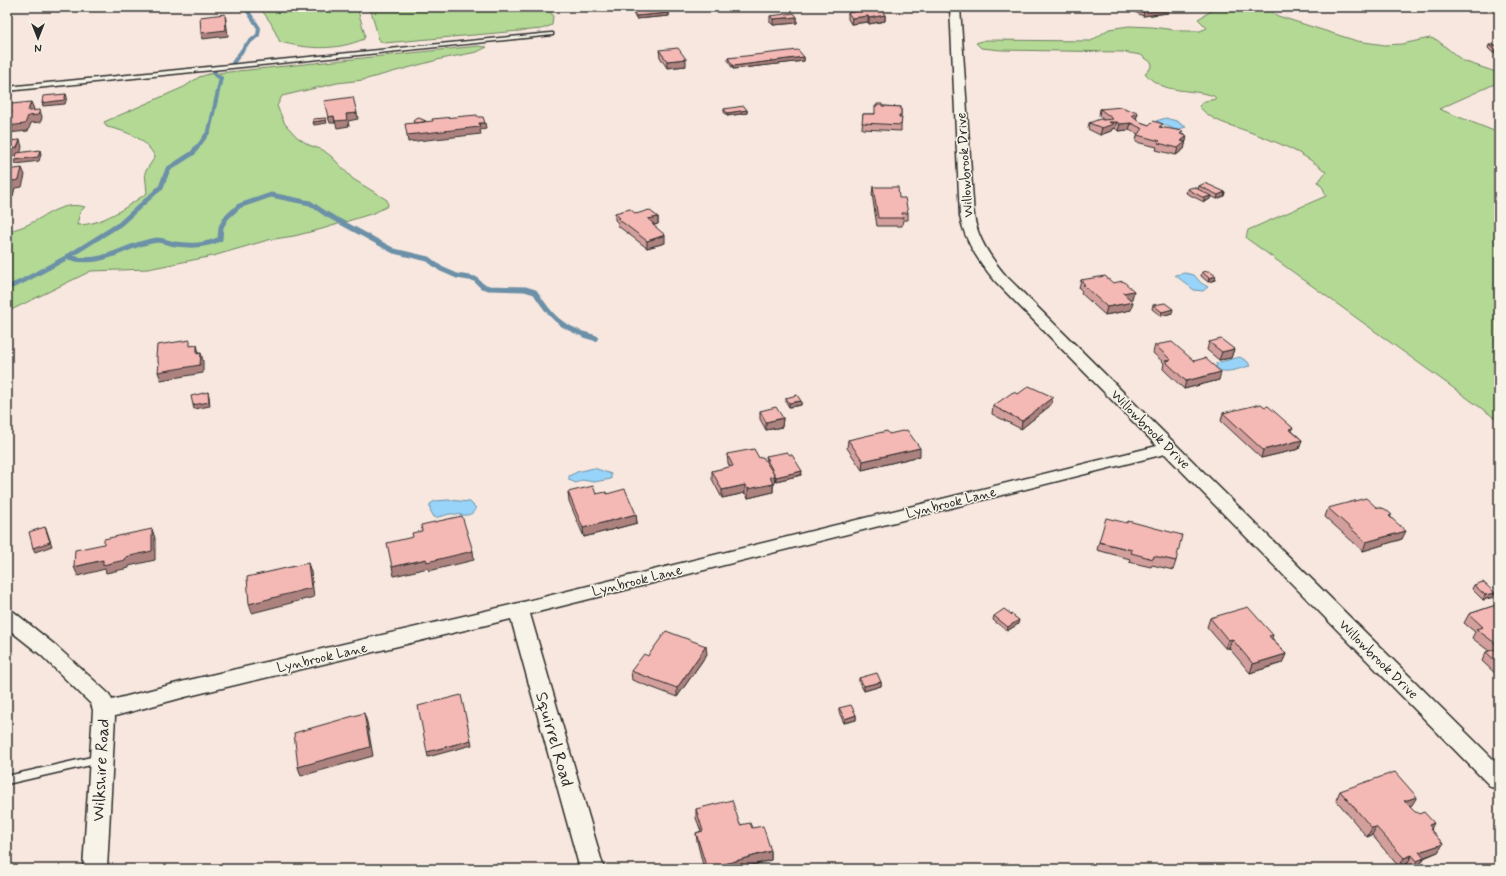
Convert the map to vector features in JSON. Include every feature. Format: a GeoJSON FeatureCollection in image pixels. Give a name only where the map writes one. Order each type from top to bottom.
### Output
{"type":"FeatureCollection","features":[{"type":"Feature","properties":{"kind":"street","name":"Willowbrook Drive"},"geometry":{"type":"LineString","coordinates":[[955,7],[966,216],[976,245],[1001,279],[1499,780]]}},
{"type":"Feature","properties":{"kind":"street","name":"Lynbrook Lane"},"geometry":{"type":"LineString","coordinates":[[104,710],[193,687],[519,610],[1169,448]]}},
{"type":"Feature","properties":{"kind":"street","name":"Squirrel Road"},"geometry":{"type":"LineString","coordinates":[[519,610],[592,869]]}},
{"type":"Feature","properties":{"kind":"street","name":"Wilkshire Road"},"geometry":{"type":"LineString","coordinates":[[7,617],[48,650],[101,700],[104,710],[95,869]]}},
{"type":"Feature","properties":{"kind":"lane"},"geometry":{"type":"LineString","coordinates":[[7,89],[551,34]]}},
{"type":"Feature","properties":{"kind":"lane"},"geometry":{"type":"LineString","coordinates":[[7,780],[101,759]]}},
{"type":"Feature","properties":{"kind":"green space"},"geometry":{"type":"Polygon","coordinates":[[[261,7],[357,7],[365,35],[364,39],[343,46],[322,48],[280,42],[261,7]]]}},
{"type":"Feature","properties":{"kind":"green space"},"geometry":{"type":"Polygon","coordinates":[[[370,7],[544,7],[553,15],[552,25],[542,29],[384,43],[379,40],[370,7]]]}},
{"type":"Feature","properties":{"kind":"green space"},"geometry":{"type":"Polygon","coordinates":[[[1218,7],[1267,7],[1268,10],[1278,16],[1357,41],[1385,45],[1402,44],[1430,38],[1437,40],[1463,61],[1499,73],[1499,82],[1439,109],[1499,133],[1499,421],[1246,238],[1248,230],[1326,196],[1323,188],[1318,182],[1326,172],[1317,165],[1278,143],[1221,122],[1209,115],[1199,106],[1205,101],[1216,99],[1214,96],[1168,88],[1152,80],[1145,73],[1150,69],[1152,63],[1141,55],[1123,52],[1001,50],[981,48],[976,43],[985,40],[1091,41],[1109,29],[1129,26],[1182,31],[1200,31],[1207,28],[1198,19],[1218,7]]]}},
{"type":"Feature","properties":{"kind":"green space"},"geometry":{"type":"Polygon","coordinates":[[[478,46],[487,47],[477,52],[441,59],[363,80],[337,83],[282,96],[277,106],[285,124],[297,137],[309,145],[323,150],[332,157],[353,179],[387,200],[388,206],[374,213],[322,229],[294,236],[268,240],[213,256],[148,269],[91,271],[7,312],[7,232],[28,224],[57,209],[70,206],[85,207],[80,212],[77,225],[96,222],[114,214],[147,193],[145,172],[155,157],[151,150],[135,136],[107,127],[104,122],[184,87],[199,77],[209,74],[478,46]]]}},
{"type":"Feature","properties":{"kind":"water"},"geometry":{"type":"Polygon","coordinates":[[[1166,118],[1178,121],[1186,127],[1176,130],[1156,121],[1166,118]]]}},
{"type":"Feature","properties":{"kind":"water"},"geometry":{"type":"Polygon","coordinates":[[[1185,273],[1194,275],[1201,283],[1208,287],[1203,291],[1194,290],[1175,275],[1185,273]]]}},
{"type":"Feature","properties":{"kind":"water"},"geometry":{"type":"Polygon","coordinates":[[[1240,357],[1248,362],[1250,366],[1227,371],[1218,370],[1215,367],[1217,366],[1216,363],[1240,357]]]}},
{"type":"Feature","properties":{"kind":"water"},"geometry":{"type":"Polygon","coordinates":[[[594,468],[611,474],[611,479],[594,482],[582,480],[576,483],[569,480],[569,476],[577,472],[594,468]]]}},
{"type":"Feature","properties":{"kind":"water"},"geometry":{"type":"Polygon","coordinates":[[[448,500],[470,502],[476,508],[474,512],[468,515],[450,514],[434,517],[430,510],[430,504],[435,501],[448,500]]]}},
{"type":"Feature","properties":{"kind":"building"},"geometry":{"type":"Polygon","coordinates":[[[665,7],[669,13],[636,16],[632,10],[665,7]]]}},
{"type":"Feature","properties":{"kind":"building"},"geometry":{"type":"Polygon","coordinates":[[[862,7],[881,10],[885,15],[869,18],[868,16],[852,18],[848,13],[863,10],[862,7]]]}},
{"type":"Feature","properties":{"kind":"building"},"geometry":{"type":"Polygon","coordinates":[[[1138,7],[1170,7],[1144,10],[1138,7]]]}},
{"type":"Feature","properties":{"kind":"building"},"geometry":{"type":"Polygon","coordinates":[[[794,13],[797,17],[773,19],[770,16],[794,13]]]}},
{"type":"Feature","properties":{"kind":"building"},"geometry":{"type":"Polygon","coordinates":[[[225,14],[226,30],[201,33],[200,17],[225,14]]]}},
{"type":"Feature","properties":{"kind":"building"},"geometry":{"type":"Polygon","coordinates":[[[1489,45],[1499,46],[1499,50],[1494,50],[1489,45]]]}},
{"type":"Feature","properties":{"kind":"building"},"geometry":{"type":"Polygon","coordinates":[[[678,48],[686,59],[667,61],[659,50],[678,48]]]}},
{"type":"Feature","properties":{"kind":"building"},"geometry":{"type":"Polygon","coordinates":[[[798,50],[804,57],[733,66],[728,58],[798,50]]]}},
{"type":"Feature","properties":{"kind":"building"},"geometry":{"type":"Polygon","coordinates":[[[66,94],[64,100],[42,103],[43,96],[66,94]]]}},
{"type":"Feature","properties":{"kind":"building"},"geometry":{"type":"Polygon","coordinates":[[[353,97],[357,113],[346,114],[347,120],[335,121],[334,116],[328,117],[324,101],[353,97]]]}},
{"type":"Feature","properties":{"kind":"building"},"geometry":{"type":"Polygon","coordinates":[[[31,102],[28,111],[40,110],[38,115],[28,116],[25,124],[7,126],[7,118],[9,113],[12,111],[9,111],[12,104],[31,102]]]}},
{"type":"Feature","properties":{"kind":"building"},"geometry":{"type":"Polygon","coordinates":[[[877,104],[882,104],[882,106],[901,107],[901,115],[899,115],[899,118],[902,118],[901,125],[862,123],[863,114],[875,114],[875,106],[877,106],[877,104]]]}},
{"type":"Feature","properties":{"kind":"building"},"geometry":{"type":"Polygon","coordinates":[[[744,106],[747,110],[727,113],[724,109],[744,106]]]}},
{"type":"Feature","properties":{"kind":"building"},"geometry":{"type":"Polygon","coordinates":[[[1122,107],[1126,110],[1135,111],[1138,113],[1132,115],[1140,122],[1149,125],[1153,121],[1163,124],[1159,127],[1183,131],[1180,134],[1187,136],[1181,141],[1185,142],[1178,148],[1158,143],[1160,141],[1137,135],[1143,129],[1131,123],[1120,124],[1117,122],[1109,122],[1113,124],[1102,128],[1089,123],[1100,119],[1113,119],[1100,109],[1122,107]]]}},
{"type":"Feature","properties":{"kind":"building"},"geometry":{"type":"Polygon","coordinates":[[[477,115],[478,117],[483,117],[485,123],[479,123],[480,127],[407,135],[405,124],[433,121],[432,119],[477,115]]]}},
{"type":"Feature","properties":{"kind":"building"},"geometry":{"type":"Polygon","coordinates":[[[326,118],[326,120],[313,122],[313,119],[326,118]]]}},
{"type":"Feature","properties":{"kind":"building"},"geometry":{"type":"Polygon","coordinates":[[[419,118],[426,121],[417,123],[413,122],[419,118]]]}},
{"type":"Feature","properties":{"kind":"building"},"geometry":{"type":"Polygon","coordinates":[[[20,140],[17,148],[7,149],[7,141],[20,140]]]}},
{"type":"Feature","properties":{"kind":"building"},"geometry":{"type":"Polygon","coordinates":[[[40,150],[38,157],[15,160],[17,153],[40,150]]]}},
{"type":"Feature","properties":{"kind":"building"},"geometry":{"type":"Polygon","coordinates":[[[22,168],[19,180],[12,181],[10,188],[7,189],[7,170],[22,168]]]}},
{"type":"Feature","properties":{"kind":"building"},"geometry":{"type":"Polygon","coordinates":[[[1205,183],[1225,192],[1218,195],[1199,186],[1205,183]]]}},
{"type":"Feature","properties":{"kind":"building"},"geometry":{"type":"Polygon","coordinates":[[[873,187],[898,187],[899,198],[905,198],[908,213],[902,213],[903,218],[878,218],[873,187]]]}},
{"type":"Feature","properties":{"kind":"building"},"geometry":{"type":"Polygon","coordinates":[[[1194,187],[1211,196],[1204,198],[1187,189],[1194,187]]]}},
{"type":"Feature","properties":{"kind":"building"},"geometry":{"type":"Polygon","coordinates":[[[630,209],[636,214],[649,210],[658,217],[648,219],[665,235],[647,241],[618,219],[620,218],[615,213],[630,209]]]}},
{"type":"Feature","properties":{"kind":"building"},"geometry":{"type":"Polygon","coordinates":[[[1209,271],[1216,276],[1209,278],[1202,272],[1209,271]]]}},
{"type":"Feature","properties":{"kind":"building"},"geometry":{"type":"Polygon","coordinates":[[[1105,276],[1113,283],[1123,281],[1134,291],[1123,293],[1133,302],[1107,307],[1083,285],[1085,285],[1081,280],[1105,276]]]}},
{"type":"Feature","properties":{"kind":"building"},"geometry":{"type":"Polygon","coordinates":[[[1165,303],[1173,309],[1162,312],[1153,305],[1165,303]]]}},
{"type":"Feature","properties":{"kind":"building"},"geometry":{"type":"Polygon","coordinates":[[[1221,339],[1234,349],[1222,352],[1209,342],[1221,339]]]}},
{"type":"Feature","properties":{"kind":"building"},"geometry":{"type":"Polygon","coordinates":[[[190,340],[190,346],[197,345],[197,354],[201,353],[200,365],[158,372],[159,363],[158,357],[156,357],[157,345],[190,340]]]}},
{"type":"Feature","properties":{"kind":"building"},"geometry":{"type":"Polygon","coordinates":[[[1172,342],[1194,361],[1205,358],[1221,372],[1186,381],[1165,361],[1171,360],[1155,345],[1172,342]]]}},
{"type":"Feature","properties":{"kind":"building"},"geometry":{"type":"Polygon","coordinates":[[[1029,386],[1053,397],[1022,421],[993,406],[1013,392],[1018,394],[1029,386]]]}},
{"type":"Feature","properties":{"kind":"building"},"geometry":{"type":"Polygon","coordinates":[[[208,392],[209,402],[193,405],[191,396],[208,392]]]}},
{"type":"Feature","properties":{"kind":"building"},"geometry":{"type":"Polygon","coordinates":[[[797,395],[801,401],[789,403],[786,398],[797,395]]]}},
{"type":"Feature","properties":{"kind":"building"},"geometry":{"type":"Polygon","coordinates":[[[1261,404],[1265,407],[1268,406],[1293,428],[1289,429],[1302,440],[1263,450],[1223,413],[1261,404]]]}},
{"type":"Feature","properties":{"kind":"building"},"geometry":{"type":"Polygon","coordinates":[[[776,407],[783,418],[766,422],[760,411],[776,407]]]}},
{"type":"Feature","properties":{"kind":"building"},"geometry":{"type":"Polygon","coordinates":[[[907,430],[920,448],[863,461],[848,440],[887,431],[889,434],[907,430]]]}},
{"type":"Feature","properties":{"kind":"building"},"geometry":{"type":"Polygon","coordinates":[[[754,449],[759,458],[763,457],[775,476],[770,477],[773,484],[748,489],[745,485],[722,490],[712,471],[733,466],[727,454],[754,449]]]}},
{"type":"Feature","properties":{"kind":"building"},"geometry":{"type":"Polygon","coordinates":[[[787,452],[792,455],[802,471],[776,477],[766,456],[787,452]]]}},
{"type":"Feature","properties":{"kind":"building"},"geometry":{"type":"Polygon","coordinates":[[[593,486],[596,494],[606,492],[607,494],[625,489],[636,514],[583,528],[568,492],[593,486]]]}},
{"type":"Feature","properties":{"kind":"building"},"geometry":{"type":"Polygon","coordinates":[[[1366,498],[1376,507],[1385,509],[1392,515],[1389,516],[1406,531],[1366,542],[1328,508],[1366,498]]]}},
{"type":"Feature","properties":{"kind":"building"},"geometry":{"type":"Polygon","coordinates":[[[462,516],[473,551],[427,562],[426,559],[392,567],[387,543],[413,537],[412,533],[422,531],[421,525],[462,516]]]}},
{"type":"Feature","properties":{"kind":"building"},"geometry":{"type":"Polygon","coordinates":[[[1106,518],[1127,523],[1128,521],[1182,535],[1176,561],[1154,556],[1153,559],[1131,553],[1132,550],[1099,542],[1106,518]]]}},
{"type":"Feature","properties":{"kind":"building"},"geometry":{"type":"Polygon","coordinates":[[[45,527],[50,542],[33,548],[29,532],[45,527]]]}},
{"type":"Feature","properties":{"kind":"building"},"geometry":{"type":"Polygon","coordinates":[[[152,529],[152,551],[126,557],[125,560],[103,565],[103,560],[74,567],[75,550],[104,544],[104,539],[152,529]]]}},
{"type":"Feature","properties":{"kind":"building"},"geometry":{"type":"Polygon","coordinates":[[[308,563],[311,588],[249,604],[247,577],[308,563]]]}},
{"type":"Feature","properties":{"kind":"building"},"geometry":{"type":"Polygon","coordinates":[[[1483,582],[1495,593],[1485,595],[1474,585],[1483,582]]]}},
{"type":"Feature","properties":{"kind":"building"},"geometry":{"type":"Polygon","coordinates":[[[1499,604],[1499,646],[1476,629],[1483,627],[1469,614],[1499,604]]]}},
{"type":"Feature","properties":{"kind":"building"},"geometry":{"type":"Polygon","coordinates":[[[1248,607],[1273,635],[1269,636],[1286,654],[1253,664],[1232,639],[1228,640],[1210,618],[1248,607]]]}},
{"type":"Feature","properties":{"kind":"building"},"geometry":{"type":"Polygon","coordinates":[[[1004,609],[1019,620],[1008,627],[994,616],[1004,609]]]}},
{"type":"Feature","properties":{"kind":"building"},"geometry":{"type":"Polygon","coordinates":[[[666,631],[706,646],[677,688],[631,671],[644,654],[648,656],[666,631]]]}},
{"type":"Feature","properties":{"kind":"building"},"geometry":{"type":"Polygon","coordinates":[[[1499,648],[1499,664],[1486,652],[1499,648]]]}},
{"type":"Feature","properties":{"kind":"building"},"geometry":{"type":"Polygon","coordinates":[[[877,673],[881,682],[864,686],[859,678],[877,673]]]}},
{"type":"Feature","properties":{"kind":"building"},"geometry":{"type":"Polygon","coordinates":[[[461,695],[471,740],[427,752],[418,706],[461,695]]]}},
{"type":"Feature","properties":{"kind":"building"},"geometry":{"type":"Polygon","coordinates":[[[851,705],[856,715],[845,719],[839,708],[851,705]]]}},
{"type":"Feature","properties":{"kind":"building"},"geometry":{"type":"Polygon","coordinates":[[[364,713],[370,747],[298,767],[294,733],[364,713]]]}},
{"type":"Feature","properties":{"kind":"building"},"geometry":{"type":"Polygon","coordinates":[[[1395,772],[1417,797],[1404,801],[1415,812],[1419,814],[1424,812],[1434,823],[1429,825],[1432,829],[1430,829],[1443,844],[1419,852],[1424,858],[1417,861],[1412,855],[1404,858],[1376,827],[1372,828],[1340,791],[1395,772]]]}},
{"type":"Feature","properties":{"kind":"building"},"geometry":{"type":"Polygon","coordinates":[[[732,800],[740,825],[750,823],[752,828],[763,826],[771,851],[707,869],[696,833],[703,831],[696,809],[732,800]]]}},
{"type":"Feature","properties":{"kind":"building"},"geometry":{"type":"Polygon","coordinates":[[[447,866],[448,869],[435,869],[447,866]]]}},
{"type":"Feature","properties":{"kind":"waterway"},"geometry":{"type":"LineString","coordinates":[[233,63],[246,45],[258,35],[259,28],[245,7]]}},
{"type":"Feature","properties":{"kind":"waterway"},"geometry":{"type":"LineString","coordinates":[[197,148],[209,131],[221,78],[215,75],[215,71]]}},
{"type":"Feature","properties":{"kind":"waterway"},"geometry":{"type":"LineString","coordinates":[[7,288],[64,259],[120,224],[161,187],[168,169],[193,153],[197,147]]}},
{"type":"Feature","properties":{"kind":"waterway"},"geometry":{"type":"LineString","coordinates":[[68,257],[81,260],[103,258],[145,242],[157,240],[187,245],[209,243],[220,239],[221,227],[226,218],[239,206],[271,195],[310,203],[326,214],[394,251],[428,259],[441,269],[457,276],[475,279],[482,286],[489,288],[525,289],[535,292],[546,308],[557,320],[587,336]]}},
{"type":"Feature","properties":{"kind":"waterway"},"geometry":{"type":"LineString","coordinates":[[587,336],[595,338]]}}]}
